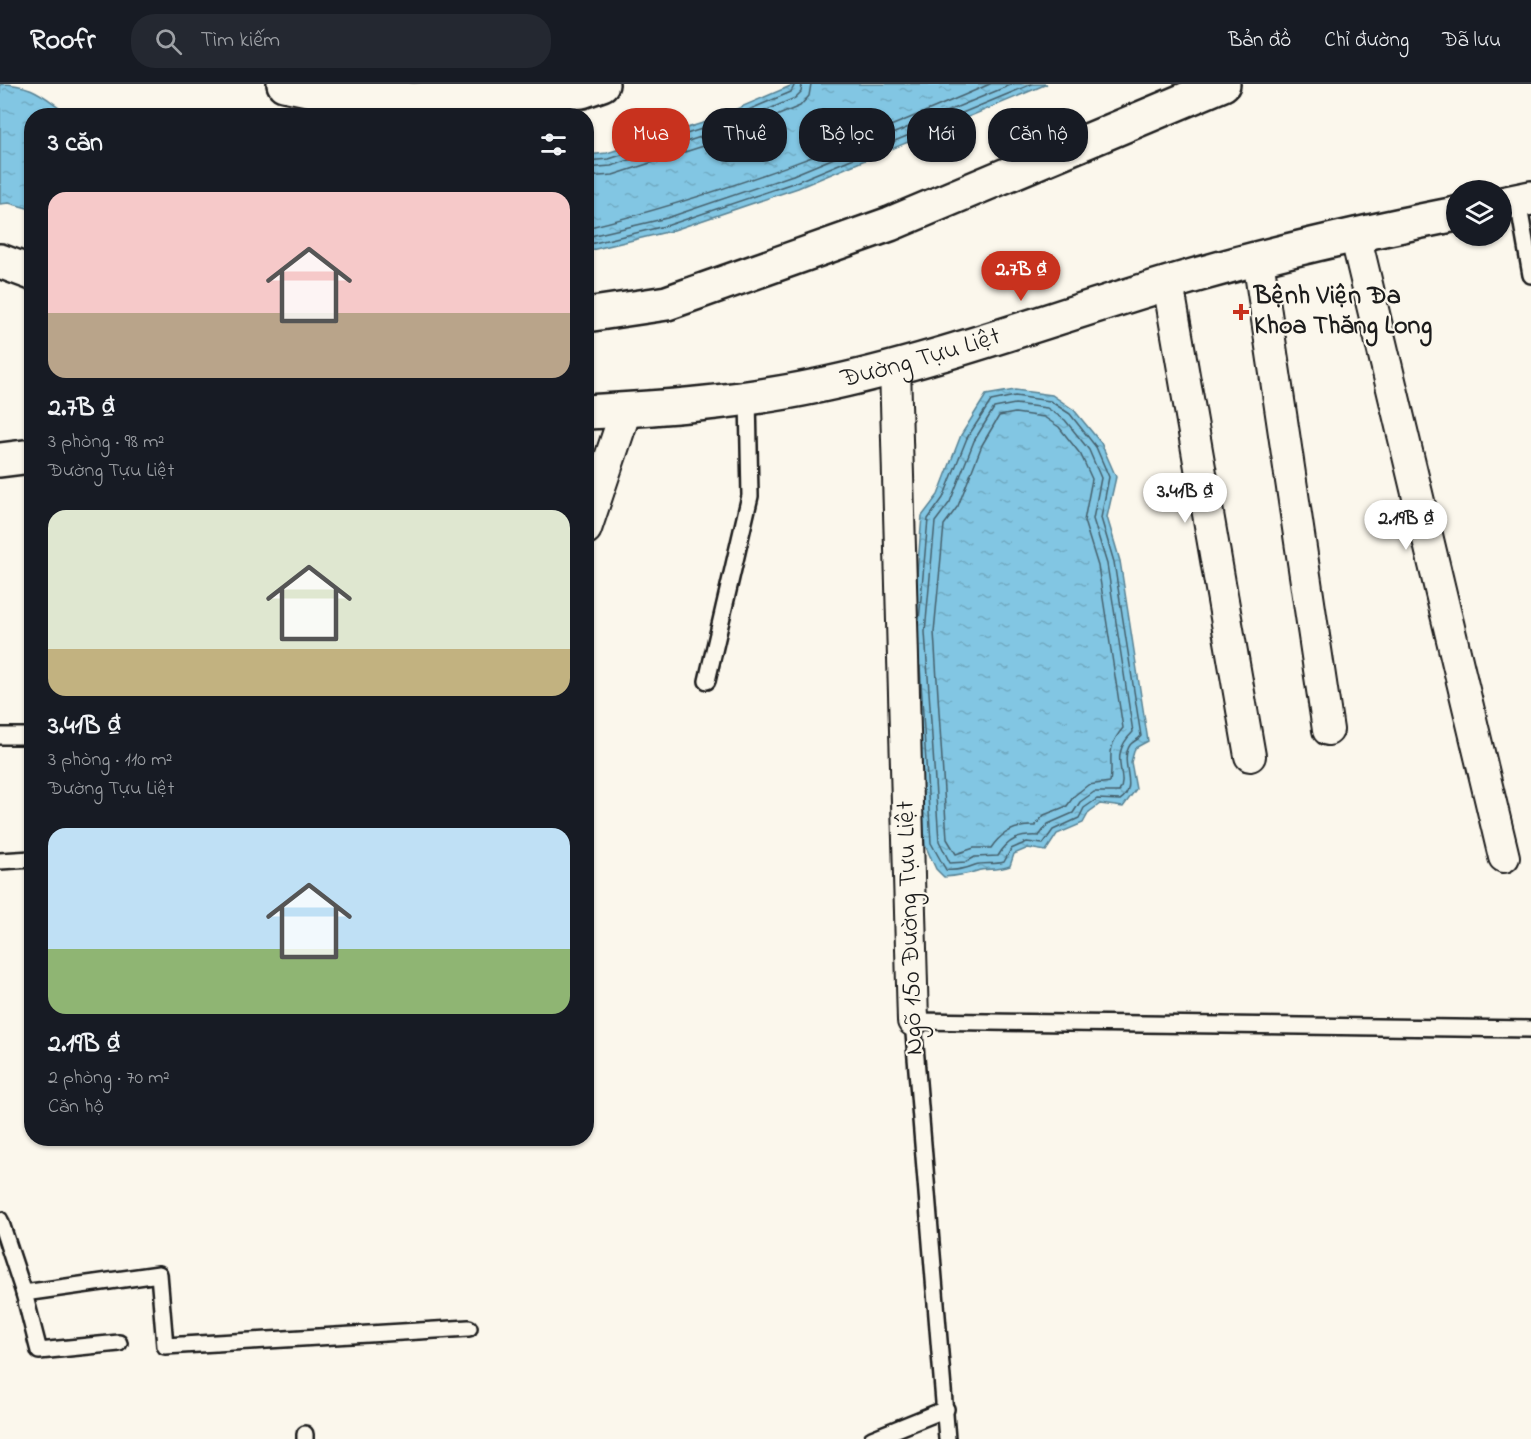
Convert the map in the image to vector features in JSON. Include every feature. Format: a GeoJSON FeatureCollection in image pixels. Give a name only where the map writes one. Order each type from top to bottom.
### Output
{"type":"FeatureCollection","features":[{"type":"Feature","properties":{"kind":"street"},"geometry":{"type":"LineString","coordinates":[[284,84],[327,93],[413,100],[582,91],[602,84]]}},
{"type":"Feature","properties":{"kind":"street"},"geometry":{"type":"LineString","coordinates":[[594,314],[667,303],[890,224],[1223,84]]}},
{"type":"Feature","properties":{"kind":"street","name":"Đường Tựu Liệt"},"geometry":{"type":"LineString","coordinates":[[594,412],[748,398],[816,386],[895,367],[1168,283],[1355,234],[1446,216]]}},
{"type":"Feature","properties":{"kind":"street"},"geometry":{"type":"LineString","coordinates":[[1355,234],[1504,857]]}},
{"type":"Feature","properties":{"kind":"street"},"geometry":{"type":"LineString","coordinates":[[1258,259],[1328,730]]}},
{"type":"Feature","properties":{"kind":"street"},"geometry":{"type":"LineString","coordinates":[[0,261],[24,270]]}},
{"type":"Feature","properties":{"kind":"street"},"geometry":{"type":"LineString","coordinates":[[1168,283],[1250,756]]}},
{"type":"Feature","properties":{"kind":"street","name":"Ngõ 150 Đường Tựu Liệt"},"geometry":{"type":"LineString","coordinates":[[895,367],[913,1021]]}},
{"type":"Feature","properties":{"kind":"street"},"geometry":{"type":"LineString","coordinates":[[594,505],[626,410]]}},
{"type":"Feature","properties":{"kind":"street"},"geometry":{"type":"LineString","coordinates":[[0,460],[24,457]]}},
{"type":"Feature","properties":{"kind":"lane"},"geometry":{"type":"LineString","coordinates":[[1517,201],[1531,275]]}},
{"type":"Feature","properties":{"kind":"lane"},"geometry":{"type":"LineString","coordinates":[[707,681],[750,496],[748,398]]}},
{"type":"Feature","properties":{"kind":"lane"},"geometry":{"type":"LineString","coordinates":[[0,736],[24,736]]}},
{"type":"Feature","properties":{"kind":"lane"},"geometry":{"type":"LineString","coordinates":[[0,861],[24,860]]}},
{"type":"Feature","properties":{"kind":"lane"},"geometry":{"type":"LineString","coordinates":[[913,1021],[1531,1029]]}},
{"type":"Feature","properties":{"kind":"lane","name":"Ngõ 150 Đường Tựu Liệt"},"geometry":{"type":"LineString","coordinates":[[913,1021],[947,1439]]}},
{"type":"Feature","properties":{"kind":"lane"},"geometry":{"type":"LineString","coordinates":[[0,1220],[24,1293],[39,1351],[119,1343]]}},
{"type":"Feature","properties":{"kind":"lane"},"geometry":{"type":"LineString","coordinates":[[24,1293],[159,1274],[165,1346],[469,1328]]}},
{"type":"Feature","properties":{"kind":"lane"},"geometry":{"type":"LineString","coordinates":[[872,1439],[946,1409]]}},
{"type":"Feature","properties":{"kind":"water"},"geometry":{"type":"Polygon","coordinates":[[[0,84],[22,86],[31,89],[61,108],[24,108],[24,207],[9,203],[0,204],[0,84]]]}},
{"type":"Feature","properties":{"kind":"water"},"geometry":{"type":"Polygon","coordinates":[[[795,84],[1047,84],[976,114],[976,108],[907,108],[907,142],[895,147],[895,108],[799,108],[799,162],[860,162],[798,188],[671,231],[594,249],[594,154],[612,151],[612,162],[690,162],[690,127],[702,123],[702,162],[787,162],[787,108],[739,108],[795,84]]]}},
{"type":"Feature","properties":{"kind":"water"},"geometry":{"type":"Polygon","coordinates":[[[1015,390],[1052,395],[1074,410],[1101,443],[1116,477],[1107,517],[1120,561],[1148,741],[1135,748],[1131,762],[1136,789],[1123,807],[1100,804],[1089,812],[1083,823],[1057,834],[1046,851],[1028,848],[1014,854],[1010,866],[944,877],[936,869],[925,845],[912,632],[922,516],[938,495],[961,435],[986,395],[1015,390]]]}},
{"type":"Feature","properties":{"kind":"place","name":"Bệnh Viện Đa Khoa Thăng Long"},"geometry":{"type":"Point","coordinates":[1241,312]}}]}
